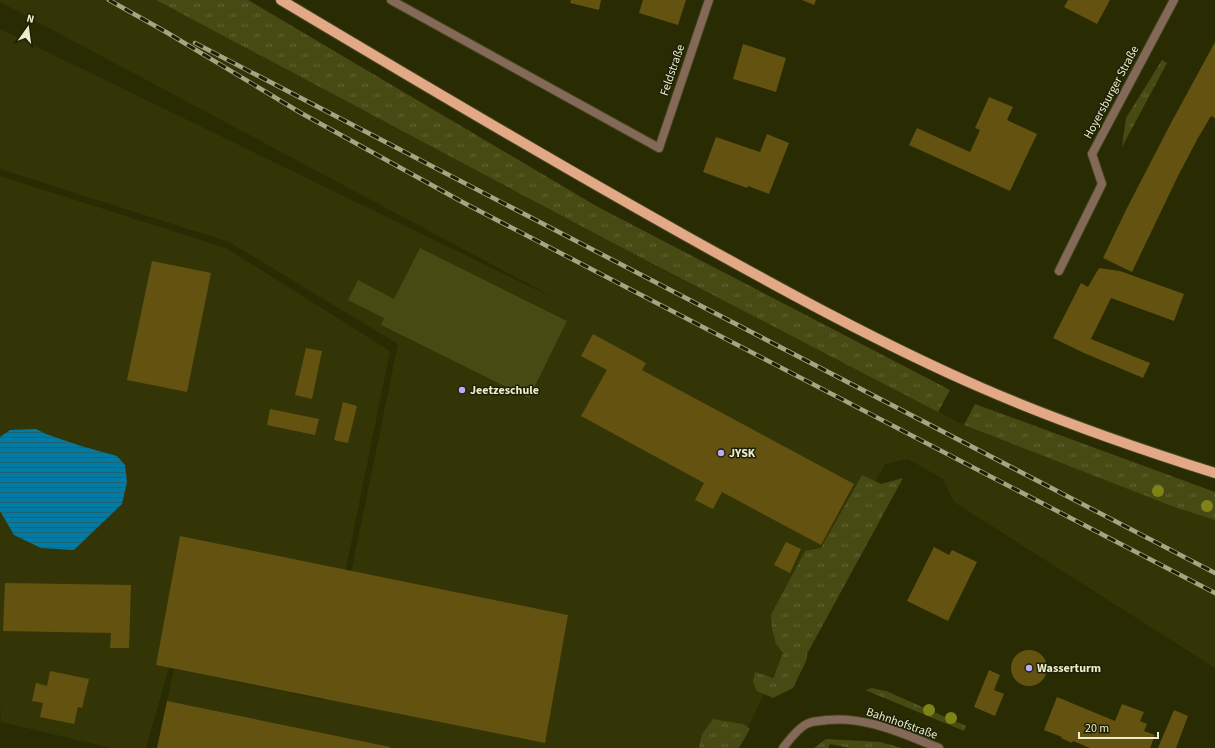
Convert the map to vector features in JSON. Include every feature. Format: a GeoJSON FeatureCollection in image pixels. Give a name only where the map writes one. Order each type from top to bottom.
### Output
{"type":"FeatureCollection","features":[{"type":"Feature","properties":{"kind":"main road"},"geometry":{"type":"LineString","coordinates":[[281,0],[467,111],[599,187],[727,259],[910,355],[996,394],[1118,440],[1215,473]]}},
{"type":"Feature","properties":{"kind":"street","name":"Feldstraße"},"geometry":{"type":"LineString","coordinates":[[391,0],[659,148],[709,0]]}},
{"type":"Feature","properties":{"kind":"street","name":"Hoyersburger Straße"},"geometry":{"type":"LineString","coordinates":[[1059,271],[1102,184],[1092,154],[1174,0]]}},
{"type":"Feature","properties":{"kind":"street","name":"Bahnhofstraße"},"geometry":{"type":"LineString","coordinates":[[783,748],[794,735],[809,723],[840,719],[857,720],[891,729],[939,748]]}},
{"type":"Feature","properties":{"kind":"shaded area"},"geometry":{"type":"Polygon","coordinates":[[[0,0],[156,0],[613,243],[964,425],[1174,507],[1215,520],[1215,668],[954,502],[943,479],[908,459],[885,464],[794,632],[738,748],[157,748],[174,669],[325,700],[398,344],[229,242],[0,169],[0,29],[564,303],[0,2],[0,0]]]}},
{"type":"Feature","properties":{"kind":"shaded area"},"geometry":{"type":"Polygon","coordinates":[[[0,176],[226,248],[390,351],[321,691],[171,660],[146,748],[111,748],[1,722],[0,176]]]}},
{"type":"Feature","properties":{"kind":"green space"},"geometry":{"type":"Polygon","coordinates":[[[156,0],[248,0],[598,207],[950,390],[938,412],[613,243],[156,0]]]}},
{"type":"Feature","properties":{"kind":"green space"},"geometry":{"type":"Polygon","coordinates":[[[1162,60],[1167,63],[1122,147],[1126,118],[1162,60]]]}},
{"type":"Feature","properties":{"kind":"green space"},"geometry":{"type":"Polygon","coordinates":[[[420,248],[567,321],[529,398],[381,325],[384,318],[348,300],[358,280],[394,299],[420,248]]]}},
{"type":"Feature","properties":{"kind":"green space"},"geometry":{"type":"Polygon","coordinates":[[[975,404],[1215,492],[1215,520],[1174,507],[964,425],[975,404]]]}},
{"type":"Feature","properties":{"kind":"green space"},"geometry":{"type":"Polygon","coordinates":[[[862,475],[881,484],[903,478],[807,654],[807,659],[793,688],[773,698],[757,691],[753,682],[755,672],[773,678],[783,653],[776,644],[772,629],[771,615],[805,551],[821,548],[862,475]]]}},
{"type":"Feature","properties":{"kind":"green space"},"geometry":{"type":"Polygon","coordinates":[[[872,688],[886,691],[966,726],[964,731],[865,690],[872,688]]]}},
{"type":"Feature","properties":{"kind":"green space"},"geometry":{"type":"Polygon","coordinates":[[[713,719],[743,724],[750,729],[739,748],[699,748],[702,734],[713,719]]]}},
{"type":"Feature","properties":{"kind":"green space"},"geometry":{"type":"Polygon","coordinates":[[[826,739],[880,742],[902,748],[849,748],[830,744],[828,748],[814,748],[826,739]]]}},
{"type":"Feature","properties":{"kind":"water"},"geometry":{"type":"Polygon","coordinates":[[[36,429],[81,446],[117,456],[125,465],[127,482],[122,504],[74,550],[41,548],[14,535],[0,511],[0,437],[10,430],[36,429]]]}},
{"type":"Feature","properties":{"kind":"building"},"geometry":{"type":"Polygon","coordinates":[[[571,0],[601,0],[599,10],[570,3],[571,0]]]}},
{"type":"Feature","properties":{"kind":"building"},"geometry":{"type":"Polygon","coordinates":[[[643,0],[686,0],[678,25],[639,13],[643,0]]]}},
{"type":"Feature","properties":{"kind":"building"},"geometry":{"type":"Polygon","coordinates":[[[802,0],[816,0],[814,5],[802,0]]]}},
{"type":"Feature","properties":{"kind":"building"},"geometry":{"type":"Polygon","coordinates":[[[1068,0],[1110,0],[1097,24],[1064,7],[1068,0]]]}},
{"type":"Feature","properties":{"kind":"building"},"geometry":{"type":"Polygon","coordinates":[[[1215,42],[1215,118],[1211,116],[1198,138],[1132,272],[1103,258],[1171,123],[1215,42]]]}},
{"type":"Feature","properties":{"kind":"building"},"geometry":{"type":"Polygon","coordinates":[[[743,44],[786,58],[776,92],[733,79],[743,44]]]}},
{"type":"Feature","properties":{"kind":"building"},"geometry":{"type":"Polygon","coordinates":[[[989,97],[1013,107],[1007,120],[1037,134],[1010,191],[909,145],[917,128],[970,152],[980,130],[975,128],[989,97]]]}},
{"type":"Feature","properties":{"kind":"building"},"geometry":{"type":"Polygon","coordinates":[[[767,134],[789,143],[769,194],[748,186],[747,188],[703,172],[716,137],[760,152],[767,134]]]}},
{"type":"Feature","properties":{"kind":"building"},"geometry":{"type":"Polygon","coordinates":[[[152,261],[211,273],[187,392],[127,380],[152,261]]]}},
{"type":"Feature","properties":{"kind":"building"},"geometry":{"type":"Polygon","coordinates":[[[1099,268],[1120,271],[1184,294],[1174,321],[1111,298],[1091,339],[1150,363],[1143,378],[1053,338],[1081,283],[1088,287],[1099,268]]]}},
{"type":"Feature","properties":{"kind":"building"},"geometry":{"type":"Polygon","coordinates":[[[593,334],[646,363],[642,370],[854,484],[821,545],[722,492],[713,509],[695,500],[704,483],[581,416],[607,370],[581,356],[593,334]]]}},
{"type":"Feature","properties":{"kind":"building"},"geometry":{"type":"Polygon","coordinates":[[[306,348],[322,351],[312,399],[295,395],[306,348]]]}},
{"type":"Feature","properties":{"kind":"building"},"geometry":{"type":"Polygon","coordinates":[[[343,402],[357,406],[348,443],[334,440],[343,402]]]}},
{"type":"Feature","properties":{"kind":"building"},"geometry":{"type":"Polygon","coordinates":[[[270,409],[319,419],[315,435],[267,425],[270,409]]]}},
{"type":"Feature","properties":{"kind":"building"},"geometry":{"type":"Polygon","coordinates":[[[180,536],[568,615],[545,743],[156,665],[180,536]]]}},
{"type":"Feature","properties":{"kind":"building"},"geometry":{"type":"Polygon","coordinates":[[[786,542],[801,549],[790,573],[774,565],[786,542]]]}},
{"type":"Feature","properties":{"kind":"building"},"geometry":{"type":"Polygon","coordinates":[[[934,547],[949,555],[952,550],[977,562],[948,621],[907,601],[934,547]]]}},
{"type":"Feature","properties":{"kind":"building"},"geometry":{"type":"Polygon","coordinates":[[[5,583],[131,585],[129,648],[110,648],[111,633],[3,631],[5,583]]]}},
{"type":"Feature","properties":{"kind":"building","name":"Wasserturm"},"geometry":{"type":"Polygon","coordinates":[[[1033,650],[1042,655],[1046,661],[1046,675],[1042,681],[1033,686],[1025,686],[1016,681],[1012,675],[1011,664],[1016,655],[1022,651],[1033,650]]]}},
{"type":"Feature","properties":{"kind":"building"},"geometry":{"type":"Polygon","coordinates":[[[989,670],[1000,675],[994,690],[1004,694],[995,716],[974,707],[989,670]]]}},
{"type":"Feature","properties":{"kind":"building"},"geometry":{"type":"Polygon","coordinates":[[[50,671],[89,679],[82,708],[78,707],[74,724],[40,717],[43,703],[32,701],[36,683],[47,686],[50,671]]]}},
{"type":"Feature","properties":{"kind":"building"},"geometry":{"type":"Polygon","coordinates":[[[1057,697],[1115,721],[1122,704],[1144,712],[1140,721],[1147,724],[1144,731],[1155,735],[1150,748],[1090,748],[1073,741],[1072,743],[1061,738],[1062,737],[1044,730],[1057,697]]]}},
{"type":"Feature","properties":{"kind":"building"},"geometry":{"type":"Polygon","coordinates":[[[167,701],[390,747],[390,748],[157,748],[167,701]]]}},
{"type":"Feature","properties":{"kind":"building"},"geometry":{"type":"Polygon","coordinates":[[[1174,710],[1188,716],[1176,748],[1158,748],[1174,710]]]}},
{"type":"Feature","properties":{"kind":"railway"},"geometry":{"type":"LineString","coordinates":[[109,0],[166,32],[301,113],[466,204],[1215,593]]}},
{"type":"Feature","properties":{"kind":"railway"},"geometry":{"type":"LineString","coordinates":[[195,43],[1215,573]]}},
{"type":"Feature","properties":{"kind":"place","name":"Jeetzeschule"},"geometry":{"type":"Point","coordinates":[462,390]}},
{"type":"Feature","properties":{"kind":"place","name":"JYSK"},"geometry":{"type":"Point","coordinates":[721,453]}},
{"type":"Feature","properties":{"kind":"place","name":"Wasserturm"},"geometry":{"type":"Point","coordinates":[1029,668]}}]}
